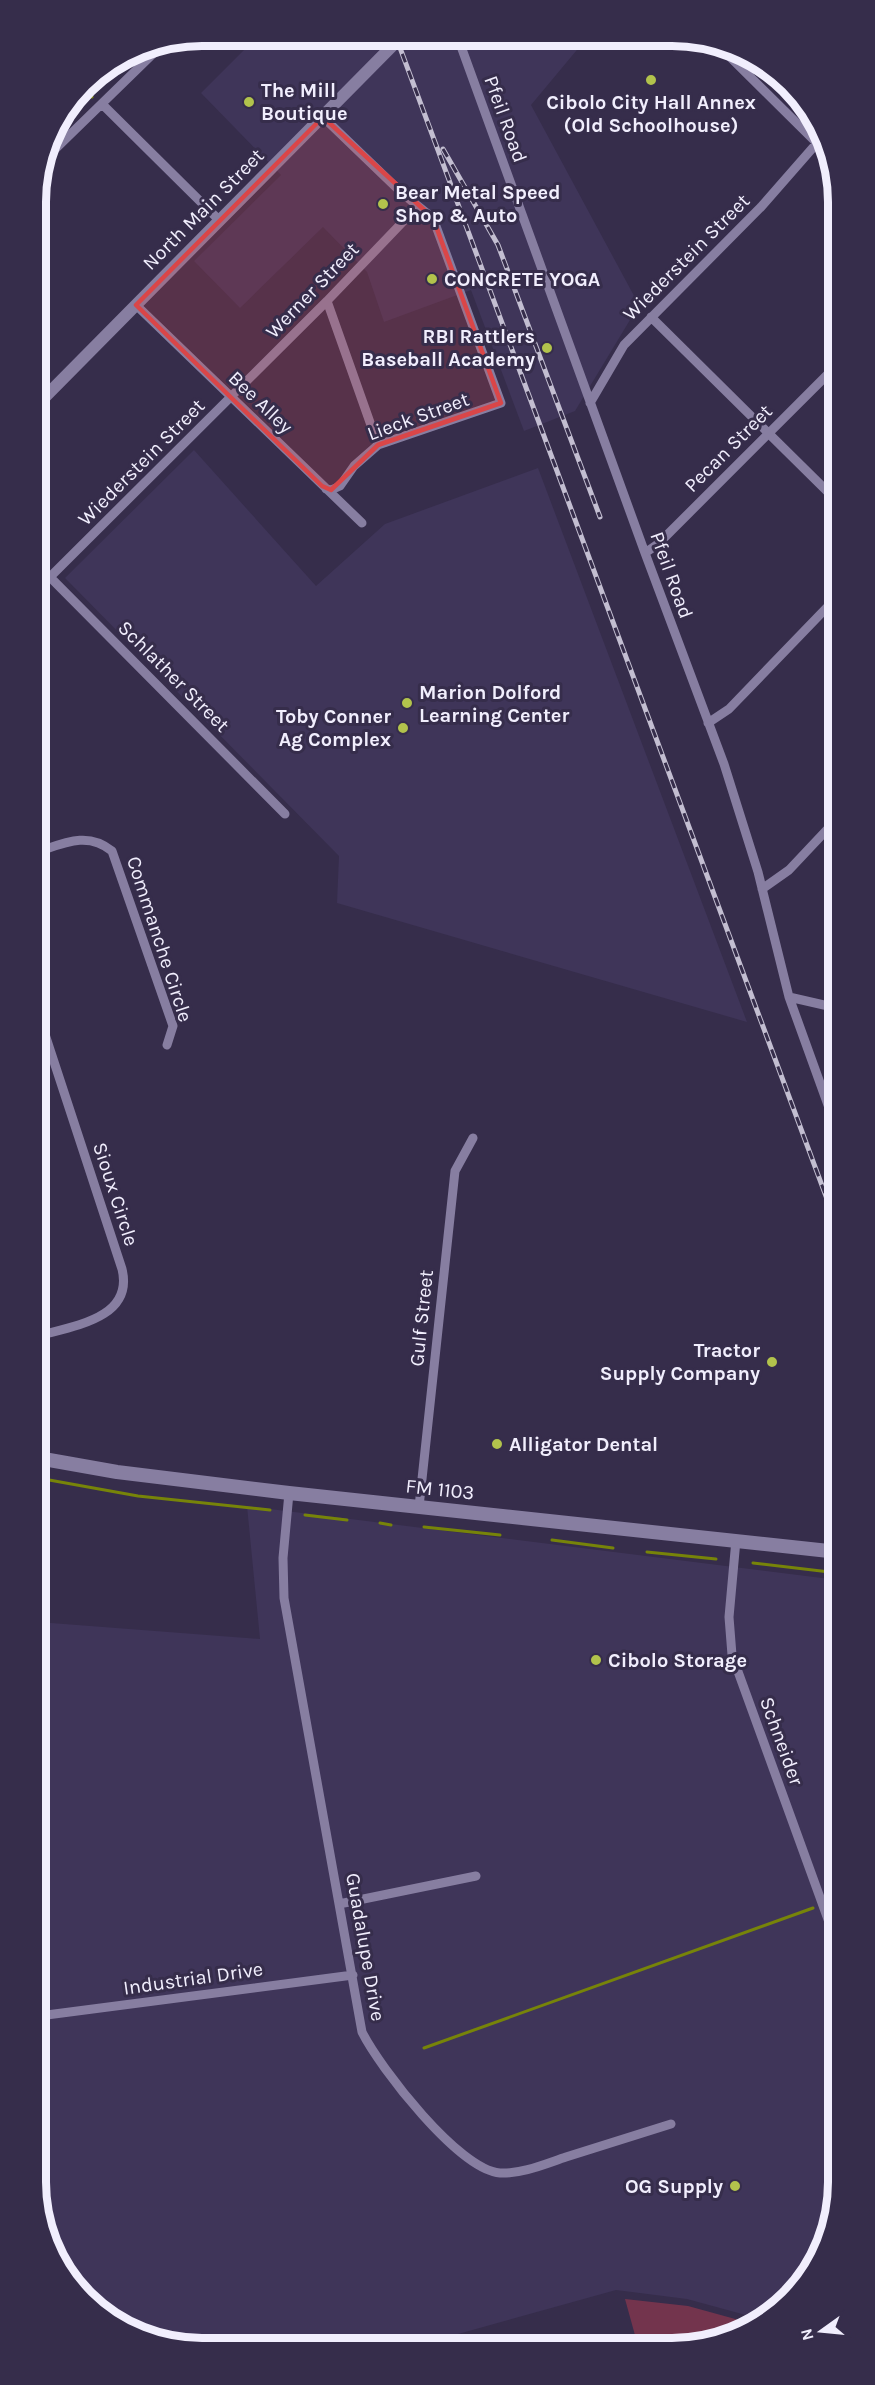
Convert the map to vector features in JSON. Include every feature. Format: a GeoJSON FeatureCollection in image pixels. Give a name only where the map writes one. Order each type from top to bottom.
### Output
{"type":"FeatureCollection","features":[{"type":"Feature","properties":{"kind":"main road","name":"FM 1103"},"geometry":{"type":"LineString","coordinates":[[46,1459],[117,1472],[290,1493],[828,1551]]}},
{"type":"Feature","properties":{"kind":"street","name":"Pfeil Road"},"geometry":{"type":"LineString","coordinates":[[461,46],[724,764],[762,889],[789,997],[828,1105]]}},
{"type":"Feature","properties":{"kind":"street","name":"North Main Street"},"geometry":{"type":"LineString","coordinates":[[47,395],[392,47]]}},
{"type":"Feature","properties":{"kind":"street"},"geometry":{"type":"LineString","coordinates":[[56,148],[151,55]]}},
{"type":"Feature","properties":{"kind":"street"},"geometry":{"type":"LineString","coordinates":[[732,59],[816,143]]}},
{"type":"Feature","properties":{"kind":"street"},"geometry":{"type":"LineString","coordinates":[[102,104],[219,220]]}},
{"type":"Feature","properties":{"kind":"street"},"geometry":{"type":"LineString","coordinates":[[323,117],[418,206]]}},
{"type":"Feature","properties":{"kind":"street","name":"Wiederstein Street"},"geometry":{"type":"LineString","coordinates":[[590,403],[624,345],[761,207],[816,143]]}},
{"type":"Feature","properties":{"kind":"street","name":"Werner Street"},"geometry":{"type":"LineString","coordinates":[[231,398],[418,206]]}},
{"type":"Feature","properties":{"kind":"street","name":"Lieck Street"},"geometry":{"type":"LineString","coordinates":[[326,489],[332,490],[340,486],[354,466],[378,445],[501,403],[433,218],[418,206]]}},
{"type":"Feature","properties":{"kind":"street"},"geometry":{"type":"LineString","coordinates":[[327,301],[378,445]]}},
{"type":"Feature","properties":{"kind":"street","name":"Bee Alley"},"geometry":{"type":"LineString","coordinates":[[136,305],[362,523]]}},
{"type":"Feature","properties":{"kind":"street"},"geometry":{"type":"LineString","coordinates":[[651,317],[828,492]]}},
{"type":"Feature","properties":{"kind":"street","name":"Pecan Street"},"geometry":{"type":"LineString","coordinates":[[645,553],[658,544],[828,374]]}},
{"type":"Feature","properties":{"kind":"street","name":"Wiederstein Street"},"geometry":{"type":"LineString","coordinates":[[50,577],[231,398]]}},
{"type":"Feature","properties":{"kind":"street","name":"Schlather Street"},"geometry":{"type":"LineString","coordinates":[[47,574],[285,814]]}},
{"type":"Feature","properties":{"kind":"street"},"geometry":{"type":"LineString","coordinates":[[708,723],[729,709],[828,606]]}},
{"type":"Feature","properties":{"kind":"street"},"geometry":{"type":"LineString","coordinates":[[762,889],[789,870],[828,829]]}},
{"type":"Feature","properties":{"kind":"street","name":"Commanche Circle"},"geometry":{"type":"LineString","coordinates":[[47,849],[86,839],[100,842],[112,851],[173,1026],[167,1045]]}},
{"type":"Feature","properties":{"kind":"street"},"geometry":{"type":"LineString","coordinates":[[789,997],[828,1006]]}},
{"type":"Feature","properties":{"kind":"street","name":"Sioux Circle"},"geometry":{"type":"LineString","coordinates":[[46,1333],[94,1318],[113,1308],[121,1300],[125,1286],[122,1269],[47,1039]]}},
{"type":"Feature","properties":{"kind":"street","name":"Gulf Street"},"geometry":{"type":"LineString","coordinates":[[419,1507],[455,1171],[473,1138]]}},
{"type":"Feature","properties":{"kind":"street","name":"Guadalupe Drive"},"geometry":{"type":"LineString","coordinates":[[290,1493],[282,1558],[284,1598],[362,2032],[381,2065],[432,2125],[457,2150],[489,2171],[518,2171],[671,2124]]}},
{"type":"Feature","properties":{"kind":"street","name":"Schneider"},"geometry":{"type":"LineString","coordinates":[[736,1540],[729,1617],[732,1654],[828,1919]]}},
{"type":"Feature","properties":{"kind":"street"},"geometry":{"type":"LineString","coordinates":[[339,1904],[476,1876]]}},
{"type":"Feature","properties":{"kind":"street","name":"Industrial Drive"},"geometry":{"type":"LineString","coordinates":[[46,2015],[352,1975]]}},
{"type":"Feature","properties":{"kind":"highlighted area"},"geometry":{"type":"Polygon","coordinates":[[[323,117],[433,218],[501,403],[378,445],[331,490],[322,486],[136,305],[323,117]]]}},
{"type":"Feature","properties":{"kind":"shaded area"},"geometry":{"type":"Polygon","coordinates":[[[580,46],[531,105],[639,305],[575,411],[524,431],[471,290],[384,322],[367,272],[323,227],[240,308],[194,261],[281,175],[201,93],[247,47],[580,46]]]}},
{"type":"Feature","properties":{"kind":"shaded area","name":"Marion Dolford Learning Center"},"geometry":{"type":"Polygon","coordinates":[[[194,450],[316,586],[385,524],[538,468],[747,1022],[337,903],[339,856],[65,578],[194,450]]]}},
{"type":"Feature","properties":{"kind":"shaded area"},"geometry":{"type":"Polygon","coordinates":[[[247,1506],[828,1579],[828,2192],[823,2223],[808,2260],[783,2293],[767,2306],[752,2317],[687,2299],[616,2290],[444,2338],[193,2338],[153,2330],[134,2322],[116,2312],[92,2293],[79,2277],[58,2242],[50,2213],[46,2182],[46,1623],[260,1639],[247,1506]]]}},
{"type":"Feature","properties":{"kind":"shaded area"},"geometry":{"type":"Polygon","coordinates":[[[625,2299],[688,2306],[743,2321],[703,2335],[682,2338],[636,2338],[625,2299]]]}},
{"type":"Feature","properties":{"kind":"waterway"},"geometry":{"type":"LineString","coordinates":[[46,1480],[138,1496],[270,1510]]}},
{"type":"Feature","properties":{"kind":"waterway"},"geometry":{"type":"LineString","coordinates":[[305,1515],[347,1520]]}},
{"type":"Feature","properties":{"kind":"waterway"},"geometry":{"type":"LineString","coordinates":[[380,1523],[391,1525]]}},
{"type":"Feature","properties":{"kind":"waterway"},"geometry":{"type":"LineString","coordinates":[[424,1527],[500,1535]]}},
{"type":"Feature","properties":{"kind":"waterway"},"geometry":{"type":"LineString","coordinates":[[552,1540],[613,1548]]}},
{"type":"Feature","properties":{"kind":"waterway"},"geometry":{"type":"LineString","coordinates":[[647,1552],[716,1559]]}},
{"type":"Feature","properties":{"kind":"waterway"},"geometry":{"type":"LineString","coordinates":[[753,1563],[828,1572]]}},
{"type":"Feature","properties":{"kind":"waterway"},"geometry":{"type":"LineString","coordinates":[[424,2048],[813,1908]]}},
{"type":"Feature","properties":{"kind":"waterway"},"geometry":{"type":"LineString","coordinates":[[672,2338],[677,2338]]}},
{"type":"Feature","properties":{"kind":"railway"},"geometry":{"type":"LineString","coordinates":[[400,47],[828,1202]]}},
{"type":"Feature","properties":{"kind":"railway"},"geometry":{"type":"LineString","coordinates":[[443,149],[498,245],[600,517]]}},
{"type":"Feature","properties":{"kind":"place","name":"Cibolo City Hall Annex (Old Schoolhouse)"},"geometry":{"type":"Point","coordinates":[651,80]}},
{"type":"Feature","properties":{"kind":"place","name":"The Mill Boutique"},"geometry":{"type":"Point","coordinates":[249,102]}},
{"type":"Feature","properties":{"kind":"place","name":"Bear Metal Speed Shop & Auto"},"geometry":{"type":"Point","coordinates":[383,204]}},
{"type":"Feature","properties":{"kind":"place","name":"CONCRETE YOGA"},"geometry":{"type":"Point","coordinates":[432,279]}},
{"type":"Feature","properties":{"kind":"place","name":"RBI Rattlers Baseball Academy"},"geometry":{"type":"Point","coordinates":[547,348]}},
{"type":"Feature","properties":{"kind":"place","name":"Marion Dolford Learning Center"},"geometry":{"type":"Point","coordinates":[407,703]}},
{"type":"Feature","properties":{"kind":"place","name":"Toby Conner Ag Complex"},"geometry":{"type":"Point","coordinates":[403,728]}},
{"type":"Feature","properties":{"kind":"place","name":"Tractor Supply Company"},"geometry":{"type":"Point","coordinates":[772,1362]}},
{"type":"Feature","properties":{"kind":"place","name":"Alligator Dental"},"geometry":{"type":"Point","coordinates":[497,1444]}},
{"type":"Feature","properties":{"kind":"place","name":"Cibolo Storage"},"geometry":{"type":"Point","coordinates":[596,1660]}},
{"type":"Feature","properties":{"kind":"place","name":"OG Supply"},"geometry":{"type":"Point","coordinates":[735,2186]}}]}
